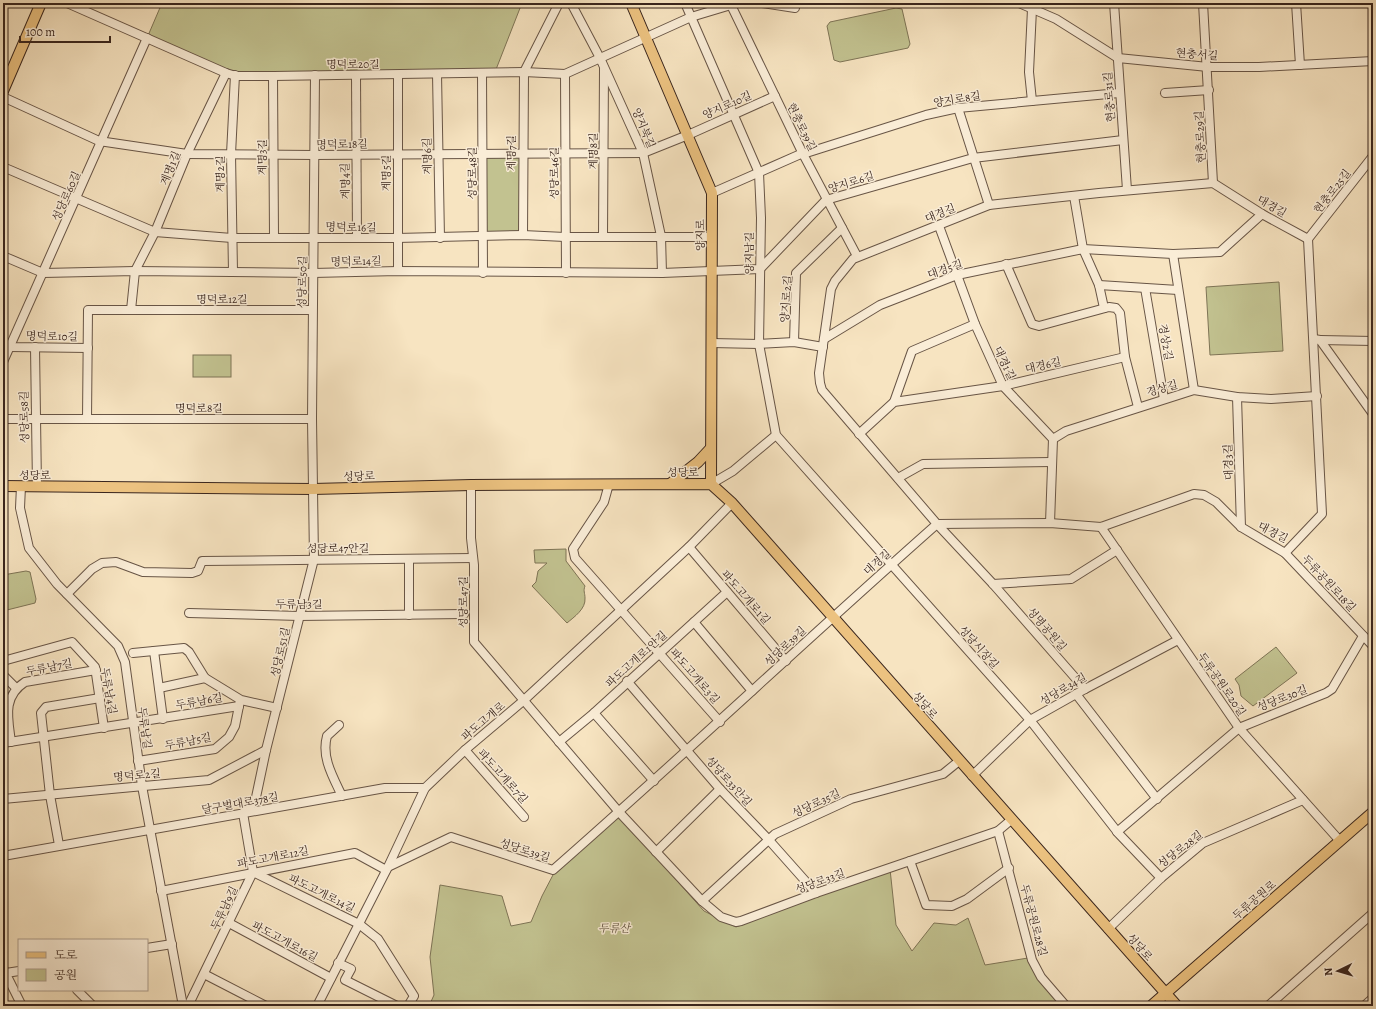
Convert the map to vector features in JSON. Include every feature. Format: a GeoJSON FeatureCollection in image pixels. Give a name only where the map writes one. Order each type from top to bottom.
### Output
{"type":"FeatureCollection","features":[{"type":"Feature","properties":{"kind":"main road"},"geometry":{"type":"LineString","coordinates":[[3,91],[6,75],[41,3]]}},
{"type":"Feature","properties":{"kind":"main road","name":"양지로"},"geometry":{"type":"LineString","coordinates":[[631,3],[712,192],[711,484]]}},
{"type":"Feature","properties":{"kind":"main road"},"geometry":{"type":"LineString","coordinates":[[670,484],[698,462],[711,448]]}},
{"type":"Feature","properties":{"kind":"main road","name":"성당로"},"geometry":{"type":"LineString","coordinates":[[3,486],[313,489],[471,485],[711,484],[732,503],[832,618],[1177,1006]]}},
{"type":"Feature","properties":{"kind":"main road","name":"두류공원로"},"geometry":{"type":"LineString","coordinates":[[1151,1006],[1165,992],[1372,813]]}},
{"type":"Feature","properties":{"kind":"street","name":"명덕로20길"},"geometry":{"type":"LineString","coordinates":[[67,3],[230,74],[273,76],[356,76],[524,72],[565,74],[602,62],[646,38],[692,17],[730,4]]}},
{"type":"Feature","properties":{"kind":"street"},"geometry":{"type":"LineString","coordinates":[[524,72],[559,3]]}},
{"type":"Feature","properties":{"kind":"street","name":"양지북길"},"geometry":{"type":"LineString","coordinates":[[571,3],[602,62],[643,152],[661,236],[662,272]]}},
{"type":"Feature","properties":{"kind":"street","name":"양지남길"},"geometry":{"type":"LineString","coordinates":[[685,3],[759,173],[760,269],[758,344],[776,435]]}},
{"type":"Feature","properties":{"kind":"street"},"geometry":{"type":"LineString","coordinates":[[762,3],[795,8]]}},
{"type":"Feature","properties":{"kind":"street","name":"현충서길"},"geometry":{"type":"LineString","coordinates":[[1019,3],[1056,19],[1118,58],[1208,67],[1300,66],[1373,61]]}},
{"type":"Feature","properties":{"kind":"street","name":"현충로31길"},"geometry":{"type":"LineString","coordinates":[[1114,3],[1119,93],[1127,190]]}},
{"type":"Feature","properties":{"kind":"street","name":"현충로29길"},"geometry":{"type":"LineString","coordinates":[[1203,3],[1214,183]]}},
{"type":"Feature","properties":{"kind":"street"},"geometry":{"type":"LineString","coordinates":[[1300,66],[1296,3],[1302,3]]}},
{"type":"Feature","properties":{"kind":"street","name":"현충로39길"},"geometry":{"type":"LineString","coordinates":[[730,4],[826,200],[857,256]]}},
{"type":"Feature","properties":{"kind":"street"},"geometry":{"type":"LineString","coordinates":[[1032,9],[1028,72],[1032,101]]}},
{"type":"Feature","properties":{"kind":"street","name":"성당로60길"},"geometry":{"type":"LineString","coordinates":[[3,362],[6,345],[44,273],[147,38]]}},
{"type":"Feature","properties":{"kind":"street","name":"계명8길"},"geometry":{"type":"LineString","coordinates":[[602,62],[604,153],[603,236]]}},
{"type":"Feature","properties":{"kind":"street","name":"계명7길"},"geometry":{"type":"LineString","coordinates":[[523,235],[522,153],[524,72]]}},
{"type":"Feature","properties":{"kind":"street","name":"성당로48길"},"geometry":{"type":"LineString","coordinates":[[482,73],[483,272]]}},
{"type":"Feature","properties":{"kind":"street","name":"계명1길"},"geometry":{"type":"LineString","coordinates":[[135,271],[155,232],[187,154],[230,74]]}},
{"type":"Feature","properties":{"kind":"street","name":"계명2길"},"geometry":{"type":"LineString","coordinates":[[230,74],[233,272]]}},
{"type":"Feature","properties":{"kind":"street","name":"계명6길"},"geometry":{"type":"LineString","coordinates":[[438,74],[440,238]]}},
{"type":"Feature","properties":{"kind":"street","name":"성당로46길"},"geometry":{"type":"LineString","coordinates":[[565,74],[566,273]]}},
{"type":"Feature","properties":{"kind":"street","name":"성당로50길"},"geometry":{"type":"LineString","coordinates":[[313,489],[312,310],[315,75]]}},
{"type":"Feature","properties":{"kind":"street","name":"계명5길"},"geometry":{"type":"LineString","coordinates":[[398,75],[398,271]]}},
{"type":"Feature","properties":{"kind":"street","name":"계명3길"},"geometry":{"type":"LineString","coordinates":[[273,76],[274,237]]}},
{"type":"Feature","properties":{"kind":"street","name":"계명4길"},"geometry":{"type":"LineString","coordinates":[[356,76],[357,238]]}},
{"type":"Feature","properties":{"kind":"street"},"geometry":{"type":"LineString","coordinates":[[1165,93],[1209,90]]}},
{"type":"Feature","properties":{"kind":"street","name":"양지로8길"},"geometry":{"type":"LineString","coordinates":[[712,192],[803,154],[926,116],[958,108],[1119,93]]}},
{"type":"Feature","properties":{"kind":"street","name":"양지로10길"},"geometry":{"type":"LineString","coordinates":[[688,135],[775,96]]}},
{"type":"Feature","properties":{"kind":"street","name":"명덕로18길"},"geometry":{"type":"LineString","coordinates":[[3,97],[102,141],[187,154],[314,156],[356,154],[398,155],[643,152],[688,135]]}},
{"type":"Feature","properties":{"kind":"street"},"geometry":{"type":"LineString","coordinates":[[958,108],[989,205]]}},
{"type":"Feature","properties":{"kind":"street","name":"양지로6길"},"geometry":{"type":"LineString","coordinates":[[760,269],[826,200],[973,158],[1123,140]]}},
{"type":"Feature","properties":{"kind":"street","name":"현충로25길"},"geometry":{"type":"LineString","coordinates":[[1308,239],[1373,156]]}},
{"type":"Feature","properties":{"kind":"street","name":"명덕로16길"},"geometry":{"type":"LineString","coordinates":[[3,167],[155,232],[232,238],[440,238],[523,235],[565,237],[712,237]]}},
{"type":"Feature","properties":{"kind":"street","name":"대경길"},"geometry":{"type":"LineString","coordinates":[[832,618],[937,524],[1050,523],[1101,527],[1194,494],[1204,495],[1216,502],[1241,527],[1285,553],[1322,514],[1317,396],[1317,340],[1308,239],[1262,214],[1214,183],[1127,190],[989,205],[939,226],[857,256],[843,270],[831,289],[819,373],[822,390],[937,524]]}},
{"type":"Feature","properties":{"kind":"street"},"geometry":{"type":"LineString","coordinates":[[1074,196],[1083,249],[1099,285],[1104,308]]}},
{"type":"Feature","properties":{"kind":"street","name":"대경5길"},"geometry":{"type":"LineString","coordinates":[[823,343],[880,305],[957,275],[1083,249],[1173,254],[1220,252],[1262,214]]}},
{"type":"Feature","properties":{"kind":"street","name":"대경1길"},"geometry":{"type":"LineString","coordinates":[[939,226],[975,324],[1003,386],[1053,439]]}},
{"type":"Feature","properties":{"kind":"street","name":"양지로2길"},"geometry":{"type":"LineString","coordinates":[[794,342],[796,273],[842,228]]}},
{"type":"Feature","properties":{"kind":"street","name":"경상길"},"geometry":{"type":"LineString","coordinates":[[1053,439],[1066,431],[1194,390],[1173,254]]}},
{"type":"Feature","properties":{"kind":"street","name":"명덕로14길"},"geometry":{"type":"LineString","coordinates":[[3,256],[44,273],[135,271],[313,273],[398,271],[566,273],[712,271]]}},
{"type":"Feature","properties":{"kind":"street"},"geometry":{"type":"LineString","coordinates":[[1006,264],[1032,324],[1038,326],[1104,308],[1116,308],[1120,313],[1125,358],[1138,407]]}},
{"type":"Feature","properties":{"kind":"street"},"geometry":{"type":"LineString","coordinates":[[712,271],[760,269]]}},
{"type":"Feature","properties":{"kind":"street"},"geometry":{"type":"LineString","coordinates":[[131,310],[135,271]]}},
{"type":"Feature","properties":{"kind":"street"},"geometry":{"type":"LineString","coordinates":[[1099,285],[1178,290]]}},
{"type":"Feature","properties":{"kind":"street","name":"경상2길"},"geometry":{"type":"LineString","coordinates":[[1145,288],[1164,399]]}},
{"type":"Feature","properties":{"kind":"street","name":"명덕로12길"},"geometry":{"type":"LineString","coordinates":[[88,310],[312,310]]}},
{"type":"Feature","properties":{"kind":"street","name":"명덕로10길"},"geometry":{"type":"LineString","coordinates":[[6,345],[88,348],[88,310]]}},
{"type":"Feature","properties":{"kind":"street"},"geometry":{"type":"LineString","coordinates":[[859,434],[894,402],[912,351],[975,324]]}},
{"type":"Feature","properties":{"kind":"street"},"geometry":{"type":"LineString","coordinates":[[1317,340],[1373,341]]}},
{"type":"Feature","properties":{"kind":"street"},"geometry":{"type":"LineString","coordinates":[[1317,340],[1373,414]]}},
{"type":"Feature","properties":{"kind":"street"},"geometry":{"type":"LineString","coordinates":[[712,343],[823,343]]}},
{"type":"Feature","properties":{"kind":"street","name":"성당로58길"},"geometry":{"type":"LineString","coordinates":[[35,347],[37,487]]}},
{"type":"Feature","properties":{"kind":"street"},"geometry":{"type":"LineString","coordinates":[[87,419],[88,348]]}},
{"type":"Feature","properties":{"kind":"street","name":"대경6길"},"geometry":{"type":"LineString","coordinates":[[894,402],[1003,386],[1125,358]]}},
{"type":"Feature","properties":{"kind":"street"},"geometry":{"type":"LineString","coordinates":[[1194,390],[1237,397],[1271,399],[1317,396]]}},
{"type":"Feature","properties":{"kind":"street","name":"대경3길"},"geometry":{"type":"LineString","coordinates":[[1237,397],[1241,527]]}},
{"type":"Feature","properties":{"kind":"street","name":"명덕로8길"},"geometry":{"type":"LineString","coordinates":[[3,419],[312,419]]}},
{"type":"Feature","properties":{"kind":"street"},"geometry":{"type":"LineString","coordinates":[[711,484],[733,471],[776,435]]}},
{"type":"Feature","properties":{"kind":"street","name":"성당시장길"},"geometry":{"type":"LineString","coordinates":[[776,435],[1030,720],[1117,832],[1160,878]]}},
{"type":"Feature","properties":{"kind":"street"},"geometry":{"type":"LineString","coordinates":[[1050,523],[1053,439]]}},
{"type":"Feature","properties":{"kind":"street"},"geometry":{"type":"LineString","coordinates":[[898,478],[923,464],[1051,462]]}},
{"type":"Feature","properties":{"kind":"street","name":"파도고개로3길"},"geometry":{"type":"LineString","coordinates":[[609,484],[604,502],[573,549],[573,553],[581,567],[659,652],[720,722]]}},
{"type":"Feature","properties":{"kind":"street","name":"성당로47길"},"geometry":{"type":"LineString","coordinates":[[471,485],[474,642],[524,701]]}},
{"type":"Feature","properties":{"kind":"street","name":"두류남길"},"geometry":{"type":"LineString","coordinates":[[21,486],[20,508],[29,548],[57,584],[118,646],[125,662],[142,786],[183,1006]]}},
{"type":"Feature","properties":{"kind":"street","name":"성당로51길"},"geometry":{"type":"LineString","coordinates":[[243,813],[255,802],[266,750],[314,559],[313,489]]}},
{"type":"Feature","properties":{"kind":"street","name":"파도고개로"},"geometry":{"type":"LineString","coordinates":[[316,1006],[387,868],[425,788],[465,750],[524,701],[689,547],[732,503]]}},
{"type":"Feature","properties":{"kind":"street","name":"성명공원길"},"geometry":{"type":"LineString","coordinates":[[937,524],[993,584],[1084,689]]}},
{"type":"Feature","properties":{"kind":"street","name":"두류공원로20길"},"geometry":{"type":"LineString","coordinates":[[1101,527],[1239,728],[1340,842]]}},
{"type":"Feature","properties":{"kind":"street","name":"파도고개로1길"},"geometry":{"type":"LineString","coordinates":[[689,547],[786,661]]}},
{"type":"Feature","properties":{"kind":"street"},"geometry":{"type":"LineString","coordinates":[[993,584],[1071,579],[1117,550]]}},
{"type":"Feature","properties":{"kind":"street","name":"두류공원로18길"},"geometry":{"type":"LineString","coordinates":[[1285,553],[1373,646]]}},
{"type":"Feature","properties":{"kind":"street","name":"성당로47안길"},"geometry":{"type":"LineString","coordinates":[[67,594],[92,569],[102,563],[116,562],[143,572],[192,573],[198,571],[202,561],[314,559],[409,560],[473,558]]}},
{"type":"Feature","properties":{"kind":"street"},"geometry":{"type":"LineString","coordinates":[[409,560],[409,615]]}},
{"type":"Feature","properties":{"kind":"street","name":"파도고개로1안길"},"geometry":{"type":"LineString","coordinates":[[559,742],[594,713],[659,652],[727,592]]}},
{"type":"Feature","properties":{"kind":"street"},"geometry":{"type":"LineString","coordinates":[[473,606],[464,614],[474,620]]}},
{"type":"Feature","properties":{"kind":"street","name":"두류남3길"},"geometry":{"type":"LineString","coordinates":[[189,613],[299,616],[464,614]]}},
{"type":"Feature","properties":{"kind":"street","name":"성당로39길"},"geometry":{"type":"LineString","coordinates":[[387,868],[451,837],[553,870],[687,752],[832,618]]}},
{"type":"Feature","properties":{"kind":"street"},"geometry":{"type":"LineString","coordinates":[[694,622],[752,691]]}},
{"type":"Feature","properties":{"kind":"street","name":"성당로30길"},"geometry":{"type":"LineString","coordinates":[[1117,832],[1239,728],[1332,689],[1363,636]]}},
{"type":"Feature","properties":{"kind":"street","name":"성당로34길"},"geometry":{"type":"LineString","coordinates":[[972,776],[1030,720],[1084,689],[1178,640]]}},
{"type":"Feature","properties":{"kind":"street","name":"두류남4길"},"geometry":{"type":"LineString","coordinates":[[3,660],[72,642],[96,670],[104,728]]}},
{"type":"Feature","properties":{"kind":"street"},"geometry":{"type":"LineString","coordinates":[[118,646],[133,653],[184,648],[189,652],[205,678],[240,703]]}},
{"type":"Feature","properties":{"kind":"street","name":"두류남6길"},"geometry":{"type":"LineString","coordinates":[[154,651],[163,718]]}},
{"type":"Feature","properties":{"kind":"street"},"geometry":{"type":"LineString","coordinates":[[125,662],[133,653]]}},
{"type":"Feature","properties":{"kind":"street","name":"두류남7길"},"geometry":{"type":"LineString","coordinates":[[96,670],[25,682],[16,688],[8,707],[7,742],[133,723]]}},
{"type":"Feature","properties":{"kind":"street"},"geometry":{"type":"LineString","coordinates":[[3,674],[16,688]]}},
{"type":"Feature","properties":{"kind":"street"},"geometry":{"type":"LineString","coordinates":[[159,688],[205,678]]}},
{"type":"Feature","properties":{"kind":"street","name":"성당로33안길"},"geometry":{"type":"LineString","coordinates":[[627,682],[687,752],[768,839],[816,894]]}},
{"type":"Feature","properties":{"kind":"street"},"geometry":{"type":"LineString","coordinates":[[1076,694],[1157,799]]}},
{"type":"Feature","properties":{"kind":"street"},"geometry":{"type":"LineString","coordinates":[[60,845],[50,795],[41,713],[46,707],[100,698]]}},
{"type":"Feature","properties":{"kind":"street","name":"성당로33길"},"geometry":{"type":"LineString","coordinates":[[524,701],[619,812],[702,901],[721,917],[736,922],[750,919],[816,894],[998,831],[1012,820]]}},
{"type":"Feature","properties":{"kind":"street","name":"두류남6길"},"geometry":{"type":"LineString","coordinates":[[133,723],[240,703],[277,708]]}},
{"type":"Feature","properties":{"kind":"street","name":"두류남5길"},"geometry":{"type":"LineString","coordinates":[[138,761],[215,749],[229,737],[235,726],[240,703]]}},
{"type":"Feature","properties":{"kind":"street"},"geometry":{"type":"LineString","coordinates":[[594,713],[654,781]]}},
{"type":"Feature","properties":{"kind":"street"},"geometry":{"type":"LineString","coordinates":[[339,725],[327,736],[326,757],[327,763],[342,796]]}},
{"type":"Feature","properties":{"kind":"street","name":"명덕로2길"},"geometry":{"type":"LineString","coordinates":[[3,799],[209,780],[266,750]]}},
{"type":"Feature","properties":{"kind":"street","name":"파도고개로7길"},"geometry":{"type":"LineString","coordinates":[[465,750],[524,817]]}},
{"type":"Feature","properties":{"kind":"street","name":"성당로35길"},"geometry":{"type":"LineString","coordinates":[[702,901],[775,834],[851,799],[943,774],[959,761]]}},
{"type":"Feature","properties":{"kind":"street","name":"달구벌대로378길"},"geometry":{"type":"LineString","coordinates":[[3,856],[385,788],[425,788]]}},
{"type":"Feature","properties":{"kind":"street"},"geometry":{"type":"LineString","coordinates":[[656,852],[720,789]]}},
{"type":"Feature","properties":{"kind":"street","name":"성당로28길"},"geometry":{"type":"LineString","coordinates":[[1108,929],[1160,878],[1204,843],[1303,800]]}},
{"type":"Feature","properties":{"kind":"street"},"geometry":{"type":"LineString","coordinates":[[243,813],[254,872]]}},
{"type":"Feature","properties":{"kind":"street","name":"두류공원로28길"},"geometry":{"type":"LineString","coordinates":[[998,831],[1009,868],[1032,960],[1042,977],[1066,1006]]}},
{"type":"Feature","properties":{"kind":"street","name":"파도고개로12길"},"geometry":{"type":"LineString","coordinates":[[162,891],[355,853],[387,868]]}},
{"type":"Feature","properties":{"kind":"street"},"geometry":{"type":"LineString","coordinates":[[910,861],[926,905],[952,906],[967,899],[1009,868]]}},
{"type":"Feature","properties":{"kind":"street","name":"두류남9길"},"geometry":{"type":"LineString","coordinates":[[188,1006],[254,872]]}},
{"type":"Feature","properties":{"kind":"street","name":"파도고개로14길"},"geometry":{"type":"LineString","coordinates":[[254,872],[359,924],[378,939],[414,996],[408,1006]]}},
{"type":"Feature","properties":{"kind":"street"},"geometry":{"type":"LineString","coordinates":[[1272,1005],[1373,913]]}},
{"type":"Feature","properties":{"kind":"street","name":"파도고개로16길"},"geometry":{"type":"LineString","coordinates":[[229,924],[331,978]]}},
{"type":"Feature","properties":{"kind":"street"},"geometry":{"type":"LineString","coordinates":[[148,948],[172,944]]}},
{"type":"Feature","properties":{"kind":"street"},"geometry":{"type":"LineString","coordinates":[[338,963],[351,969],[345,980],[397,1006]]}},
{"type":"Feature","properties":{"kind":"street"},"geometry":{"type":"LineString","coordinates":[[18,971],[5,971],[22,1006]]}},
{"type":"Feature","properties":{"kind":"street"},"geometry":{"type":"LineString","coordinates":[[204,974],[266,1006]]}},
{"type":"Feature","properties":{"kind":"street"},"geometry":{"type":"LineString","coordinates":[[78,991],[93,1006]]}},
{"type":"Feature","properties":{"kind":"street"},"geometry":{"type":"LineString","coordinates":[[1364,1006],[1373,998]]}},
{"type":"Feature","properties":{"kind":"green space"},"geometry":{"type":"Polygon","coordinates":[[[162,3],[522,3],[495,72],[235,75],[147,38],[162,3]]]}},
{"type":"Feature","properties":{"kind":"green space"},"geometry":{"type":"Polygon","coordinates":[[[896,8],[902,9],[910,44],[908,48],[840,62],[834,60],[827,26],[830,22],[896,8]]]}},
{"type":"Feature","properties":{"kind":"green space"},"geometry":{"type":"Polygon","coordinates":[[[483,153],[522,153],[523,235],[483,237],[483,153]]]}},
{"type":"Feature","properties":{"kind":"green space"},"geometry":{"type":"Polygon","coordinates":[[[1279,282],[1283,351],[1210,355],[1206,287],[1279,282]]]}},
{"type":"Feature","properties":{"kind":"green space"},"geometry":{"type":"Polygon","coordinates":[[[193,355],[231,355],[231,377],[193,377],[193,355]]]}},
{"type":"Feature","properties":{"kind":"green space"},"geometry":{"type":"Polygon","coordinates":[[[566,549],[566,561],[585,586],[584,606],[567,623],[532,586],[536,582],[538,571],[547,563],[535,563],[534,550],[566,549]]]}},
{"type":"Feature","properties":{"kind":"green space"},"geometry":{"type":"Polygon","coordinates":[[[26,571],[30,572],[36,599],[35,603],[3,611],[3,575],[26,571]]]}},
{"type":"Feature","properties":{"kind":"green space"},"geometry":{"type":"Polygon","coordinates":[[[1276,647],[1297,673],[1253,706],[1241,696],[1239,685],[1235,679],[1276,647]]]}},
{"type":"Feature","properties":{"kind":"green space","name":"두류산"},"geometry":{"type":"Polygon","coordinates":[[[619,816],[704,911],[736,927],[890,869],[896,925],[912,951],[934,923],[956,925],[968,918],[985,965],[1028,958],[1036,975],[1061,1006],[429,1006],[434,995],[430,957],[440,885],[502,896],[511,926],[531,922],[554,873],[619,816]]]}}]}
